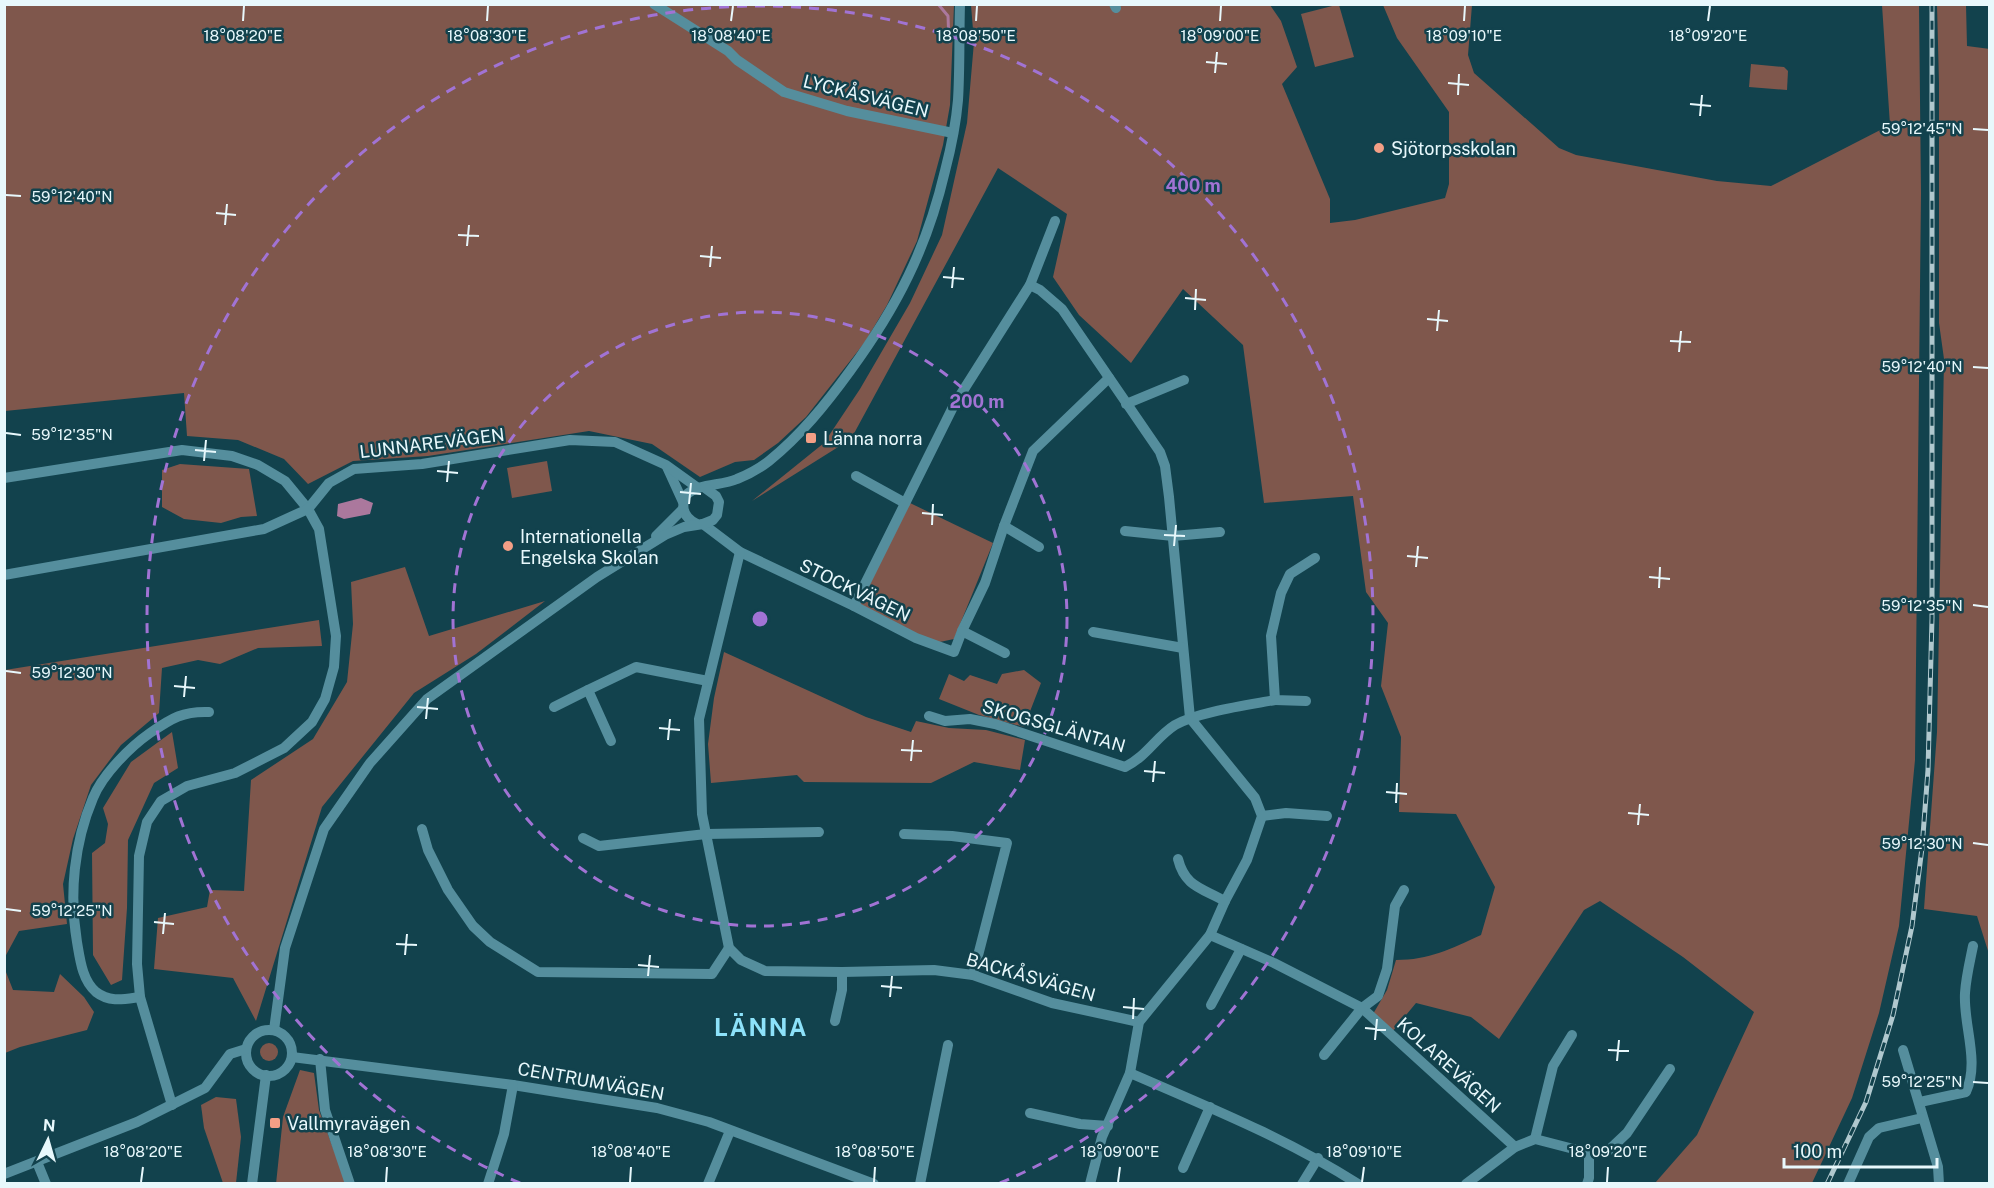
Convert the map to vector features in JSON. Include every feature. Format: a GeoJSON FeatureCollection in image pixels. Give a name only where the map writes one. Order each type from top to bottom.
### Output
{"type":"FeatureCollection","features":[{"type":"Feature","properties":{"kind":"street","name":"LYCKÅSVÄGEN"},"geometry":{"type":"LineString","coordinates":[[654,4],[728,51],[737,60],[784,92],[847,111],[953,133]]}},
{"type":"Feature","properties":{"kind":"street"},"geometry":{"type":"LineString","coordinates":[[644,547],[683,505],[686,495],[701,488],[737,480],[767,463],[803,432],[866,349],[897,301],[917,260],[935,212],[953,133],[958,101],[960,4]]}},
{"type":"Feature","properties":{"kind":"street"},"geometry":{"type":"LineString","coordinates":[[855,606],[954,405],[1038,285],[1055,221]]}},
{"type":"Feature","properties":{"kind":"street"},"geometry":{"type":"LineString","coordinates":[[1038,285],[1062,309],[1160,452],[1165,466],[1173,536],[1190,718],[1255,798],[1262,816],[1247,860],[1210,935],[1139,1022],[1130,1073],[1102,1137],[1090,1184]]}},
{"type":"Feature","properties":{"kind":"street","name":"STOCKVÄGEN"},"geometry":{"type":"LineString","coordinates":[[700,524],[740,552],[855,606],[916,638],[954,652],[985,583],[1033,451],[1109,378]]}},
{"type":"Feature","properties":{"kind":"street"},"geometry":{"type":"LineString","coordinates":[[1126,404],[1184,380]]}},
{"type":"Feature","properties":{"kind":"street","name":"LUNNAREVÄGEN"},"geometry":{"type":"LineString","coordinates":[[4,575],[264,529],[308,509],[329,483],[354,469],[422,464],[570,440],[615,442],[666,465],[701,488]]}},
{"type":"Feature","properties":{"kind":"street"},"geometry":{"type":"LineString","coordinates":[[4,478],[182,450],[232,456],[258,465],[285,481],[308,509],[319,529],[336,636],[334,667],[325,699],[312,722],[284,748],[235,773],[187,786],[161,801],[147,822],[139,856],[137,963],[140,997],[172,1105]]}},
{"type":"Feature","properties":{"kind":"street"},"geometry":{"type":"LineString","coordinates":[[666,465],[686,516],[700,524]]}},
{"type":"Feature","properties":{"kind":"street"},"geometry":{"type":"LineString","coordinates":[[856,476],[905,503]]}},
{"type":"Feature","properties":{"kind":"street"},"geometry":{"type":"LineString","coordinates":[[726,541],[717,515],[719,502],[737,480]]}},
{"type":"Feature","properties":{"kind":"street"},"geometry":{"type":"LineString","coordinates":[[701,488],[716,496],[719,502]]}},
{"type":"Feature","properties":{"kind":"street"},"geometry":{"type":"LineString","coordinates":[[274,1030],[285,948],[324,829],[370,763],[427,699],[597,576],[665,535],[684,527],[713,520],[717,515]]}},
{"type":"Feature","properties":{"kind":"street"},"geometry":{"type":"LineString","coordinates":[[1004,526],[1039,547]]}},
{"type":"Feature","properties":{"kind":"street"},"geometry":{"type":"LineString","coordinates":[[1125,531],[1173,536],[1220,532]]}},
{"type":"Feature","properties":{"kind":"street"},"geometry":{"type":"LineString","coordinates":[[422,829],[428,850],[448,890],[473,926],[490,942],[538,972],[712,975],[729,948],[702,814],[699,720],[740,552]]}},
{"type":"Feature","properties":{"kind":"street"},"geometry":{"type":"LineString","coordinates":[[1275,700],[1271,636],[1281,593],[1290,574],[1315,558]]}},
{"type":"Feature","properties":{"kind":"street"},"geometry":{"type":"LineString","coordinates":[[962,631],[1005,653]]}},
{"type":"Feature","properties":{"kind":"street"},"geometry":{"type":"LineString","coordinates":[[1094,632],[1183,648]]}},
{"type":"Feature","properties":{"kind":"street"},"geometry":{"type":"LineString","coordinates":[[554,707],[636,667],[708,681]]}},
{"type":"Feature","properties":{"kind":"street"},"geometry":{"type":"LineString","coordinates":[[588,690],[611,741]]}},
{"type":"Feature","properties":{"kind":"street"},"geometry":{"type":"LineString","coordinates":[[1190,718],[1275,700],[1306,701]]}},
{"type":"Feature","properties":{"kind":"street"},"geometry":{"type":"LineString","coordinates":[[140,997],[112,1000],[97,993],[86,980],[78,952],[72,916],[72,883],[80,841],[94,796],[115,765],[135,744],[167,722],[191,712],[209,712]]}},
{"type":"Feature","properties":{"kind":"street","name":"SKOGSGLÄNTAN"},"geometry":{"type":"LineString","coordinates":[[928,716],[945,721],[970,719],[995,724],[1125,767],[1137,761],[1174,726],[1190,718]]}},
{"type":"Feature","properties":{"kind":"street"},"geometry":{"type":"LineString","coordinates":[[1262,816],[1286,813],[1327,816]]}},
{"type":"Feature","properties":{"kind":"street"},"geometry":{"type":"LineString","coordinates":[[583,838],[599,846],[706,834],[819,832]]}},
{"type":"Feature","properties":{"kind":"street"},"geometry":{"type":"LineString","coordinates":[[904,834],[952,836],[1007,843],[973,975]]}},
{"type":"Feature","properties":{"kind":"street"},"geometry":{"type":"LineString","coordinates":[[1178,859],[1182,872],[1190,882],[1225,901]]}},
{"type":"Feature","properties":{"kind":"street"},"geometry":{"type":"LineString","coordinates":[[1324,1055],[1362,1008],[1377,996],[1387,969],[1395,906],[1404,890]]}},
{"type":"Feature","properties":{"kind":"street","name":"KOLAREVÄGEN"},"geometry":{"type":"LineString","coordinates":[[1210,935],[1274,963],[1362,1008],[1515,1147]]}},
{"type":"Feature","properties":{"kind":"street"},"geometry":{"type":"LineString","coordinates":[[1920,1102],[1966,1092],[1972,1079],[1965,994],[1973,946]]}},
{"type":"Feature","properties":{"kind":"street","name":"BACKÅSVÄGEN"},"geometry":{"type":"LineString","coordinates":[[729,948],[741,960],[765,971],[934,970],[973,975],[1052,1003],[1139,1022]]}},
{"type":"Feature","properties":{"kind":"street"},"geometry":{"type":"LineString","coordinates":[[1211,1005],[1241,949]]}},
{"type":"Feature","properties":{"kind":"street"},"geometry":{"type":"LineString","coordinates":[[835,1021],[842,990],[842,972]]}},
{"type":"Feature","properties":{"kind":"street"},"geometry":{"type":"LineString","coordinates":[[274,1030],[282,1033],[288,1040],[292,1048],[292,1057],[289,1065],[283,1071],[275,1075],[266,1075],[253,1069],[246,1056],[246,1049],[249,1042],[259,1032],[274,1030]]}},
{"type":"Feature","properties":{"kind":"street"},"geometry":{"type":"LineString","coordinates":[[1535,1139],[1553,1066],[1572,1035]]}},
{"type":"Feature","properties":{"kind":"street"},"geometry":{"type":"LineString","coordinates":[[920,1184],[948,1044]]}},
{"type":"Feature","properties":{"kind":"street"},"geometry":{"type":"LineString","coordinates":[[4,1174],[137,1122],[205,1088],[230,1054],[246,1049]]}},
{"type":"Feature","properties":{"kind":"street"},"geometry":{"type":"LineString","coordinates":[[1903,1050],[1938,1167],[1939,1184]]}},
{"type":"Feature","properties":{"kind":"street","name":"CENTRUMVÄGEN"},"geometry":{"type":"LineString","coordinates":[[292,1057],[513,1085],[657,1108],[709,1122],[845,1179],[874,1184]]}},
{"type":"Feature","properties":{"kind":"street"},"geometry":{"type":"LineString","coordinates":[[320,1059],[325,1110],[350,1184]]}},
{"type":"Feature","properties":{"kind":"street"},"geometry":{"type":"LineString","coordinates":[[1466,1184],[1515,1147],[1535,1139],[1589,1153],[1609,1150],[1627,1133],[1670,1069]]}},
{"type":"Feature","properties":{"kind":"street"},"geometry":{"type":"LineString","coordinates":[[1130,1073],[1210,1107],[1318,1158],[1358,1184]]}},
{"type":"Feature","properties":{"kind":"street"},"geometry":{"type":"LineString","coordinates":[[252,1184],[266,1075]]}},
{"type":"Feature","properties":{"kind":"street"},"geometry":{"type":"LineString","coordinates":[[488,1184],[504,1134],[513,1085]]}},
{"type":"Feature","properties":{"kind":"street"},"geometry":{"type":"LineString","coordinates":[[1183,1168],[1210,1107]]}},
{"type":"Feature","properties":{"kind":"street"},"geometry":{"type":"LineString","coordinates":[[1030,1113],[1080,1124],[1108,1126]]}},
{"type":"Feature","properties":{"kind":"street"},"geometry":{"type":"LineString","coordinates":[[1848,1184],[1869,1137],[1879,1128],[1922,1118]]}},
{"type":"Feature","properties":{"kind":"street"},"geometry":{"type":"LineString","coordinates":[[708,1184],[730,1131]]}},
{"type":"Feature","properties":{"kind":"street"},"geometry":{"type":"LineString","coordinates":[[1587,1184],[1589,1153]]}},
{"type":"Feature","properties":{"kind":"street"},"geometry":{"type":"LineString","coordinates":[[1302,1184],[1318,1158]]}},
{"type":"Feature","properties":{"kind":"street"},"geometry":{"type":"LineString","coordinates":[[37,1162],[46,1184]]}},
{"type":"Feature","properties":{"kind":"shaded area"},"geometry":{"type":"Polygon","coordinates":[[[5,5],[954,5],[950,105],[943,145],[917,241],[887,305],[865,342],[806,417],[778,443],[754,460],[735,462],[700,477],[652,444],[589,431],[428,456],[353,461],[308,484],[284,459],[238,440],[187,436],[184,393],[5,411],[5,5]]]}},
{"type":"Feature","properties":{"kind":"shaded area"},"geometry":{"type":"Polygon","coordinates":[[[971,5],[1270,5],[1281,21],[1297,67],[1282,84],[1330,199],[1330,223],[1355,220],[1445,198],[1449,184],[1449,112],[1397,38],[1383,5],[1472,5],[1468,55],[1474,73],[1559,148],[1576,155],[1717,181],[1771,186],[1890,125],[1882,5],[1919,5],[1921,193],[1915,760],[1899,926],[1879,1013],[1852,1098],[1812,1183],[1655,1183],[1697,1135],[1754,1012],[1683,957],[1600,901],[1584,910],[1499,1039],[1471,1017],[1416,1003],[1392,1032],[1373,1014],[1387,990],[1396,960],[1429,956],[1481,935],[1495,887],[1456,814],[1399,812],[1401,737],[1381,686],[1388,623],[1366,592],[1353,496],[1264,503],[1243,345],[1183,289],[1131,363],[1079,315],[1053,277],[1067,214],[998,168],[851,439],[752,501],[824,443],[860,389],[910,303],[942,235],[967,123],[974,42],[971,5]]]}},
{"type":"Feature","properties":{"kind":"shaded area"},"geometry":{"type":"Polygon","coordinates":[[[1339,5],[1354,57],[1315,67],[1301,14],[1339,5]]]}},
{"type":"Feature","properties":{"kind":"shaded area"},"geometry":{"type":"Polygon","coordinates":[[[1937,5],[1966,5],[1967,46],[1990,49],[1989,954],[1977,916],[1924,909],[1937,732],[1944,359],[1939,323],[1937,5]]]}},
{"type":"Feature","properties":{"kind":"shaded area"},"geometry":{"type":"Polygon","coordinates":[[[1751,64],[1784,67],[1788,71],[1787,90],[1749,87],[1751,64]]]}},
{"type":"Feature","properties":{"kind":"shaded area"},"geometry":{"type":"Polygon","coordinates":[[[547,461],[552,491],[512,498],[507,468],[547,461]]]}},
{"type":"Feature","properties":{"kind":"shaded area"},"geometry":{"type":"Polygon","coordinates":[[[180,464],[249,469],[257,516],[241,517],[221,523],[184,519],[162,507],[162,470],[180,464]]]}},
{"type":"Feature","properties":{"kind":"shaded area"},"geometry":{"type":"Polygon","coordinates":[[[361,498],[373,503],[370,514],[344,519],[337,516],[338,504],[361,498]]]}},
{"type":"Feature","properties":{"kind":"shaded area"},"geometry":{"type":"Polygon","coordinates":[[[910,503],[993,543],[954,639],[935,643],[859,605],[910,503]]]}},
{"type":"Feature","properties":{"kind":"shaded area"},"geometry":{"type":"Polygon","coordinates":[[[405,567],[429,636],[545,601],[476,654],[414,693],[322,807],[256,1021],[233,978],[154,969],[158,918],[207,907],[210,890],[244,891],[251,780],[313,739],[347,682],[353,624],[351,582],[405,567]]]}},
{"type":"Feature","properties":{"kind":"shaded area"},"geometry":{"type":"Polygon","coordinates":[[[319,620],[322,646],[258,648],[220,664],[198,660],[162,668],[159,713],[121,745],[91,785],[73,839],[63,884],[67,924],[19,931],[5,957],[5,670],[319,620]]]}},
{"type":"Feature","properties":{"kind":"shaded area"},"geometry":{"type":"Polygon","coordinates":[[[724,652],[866,717],[911,732],[916,721],[949,728],[986,730],[1025,740],[1020,770],[974,762],[931,783],[804,782],[797,775],[711,783],[708,744],[714,698],[724,652]]]}},
{"type":"Feature","properties":{"kind":"shaded area"},"geometry":{"type":"Polygon","coordinates":[[[1024,670],[1041,683],[1024,727],[979,715],[939,699],[949,674],[964,681],[970,675],[997,684],[1002,674],[1024,670]]]}},
{"type":"Feature","properties":{"kind":"shaded area"},"geometry":{"type":"Polygon","coordinates":[[[172,732],[178,768],[154,783],[128,840],[127,908],[122,980],[111,985],[93,955],[92,853],[105,843],[108,824],[103,808],[131,762],[172,732]]]}},
{"type":"Feature","properties":{"kind":"shaded area"},"geometry":{"type":"Polygon","coordinates":[[[4,967],[13,990],[54,992],[60,974],[84,997],[94,1012],[87,1030],[5,1053],[4,967]]]}},
{"type":"Feature","properties":{"kind":"shaded area"},"geometry":{"type":"Polygon","coordinates":[[[269,1043],[275,1046],[278,1052],[275,1058],[269,1061],[263,1058],[260,1052],[263,1046],[269,1043]]]}},
{"type":"Feature","properties":{"kind":"shaded area"},"geometry":{"type":"Polygon","coordinates":[[[300,1070],[314,1073],[319,1110],[346,1183],[276,1184],[283,1117],[300,1070]]]}},
{"type":"Feature","properties":{"kind":"shaded area"},"geometry":{"type":"Polygon","coordinates":[[[216,1097],[236,1099],[241,1137],[236,1183],[223,1183],[204,1128],[201,1105],[216,1097]]]}},
{"type":"Feature","properties":{"kind":"waterway"},"geometry":{"type":"LineString","coordinates":[[938,4],[948,16],[949,42]]}},
{"type":"Feature","properties":{"kind":"railway"},"geometry":{"type":"LineString","coordinates":[[1827,1184],[1866,1102],[1893,1015],[1912,926],[1922,848],[1928,770],[1932,618],[1932,4]]}},
{"type":"Feature","properties":{"kind":"place","name":"Sjötorpsskolan"},"geometry":{"type":"Point","coordinates":[1379,148]}},
{"type":"Feature","properties":{"kind":"place","name":"Länna norra"},"geometry":{"type":"Point","coordinates":[811,438]}},
{"type":"Feature","properties":{"kind":"place","name":"Internationella Engelska Skolan"},"geometry":{"type":"Point","coordinates":[508,546]}},
{"type":"Feature","properties":{"kind":"place","name":"Vallmyravägen"},"geometry":{"type":"Point","coordinates":[275,1123]}},
{"type":"Feature","properties":{"kind":"district","name":"LÄNNA"},"geometry":{"type":"Point","coordinates":[761,1027]}}]}
